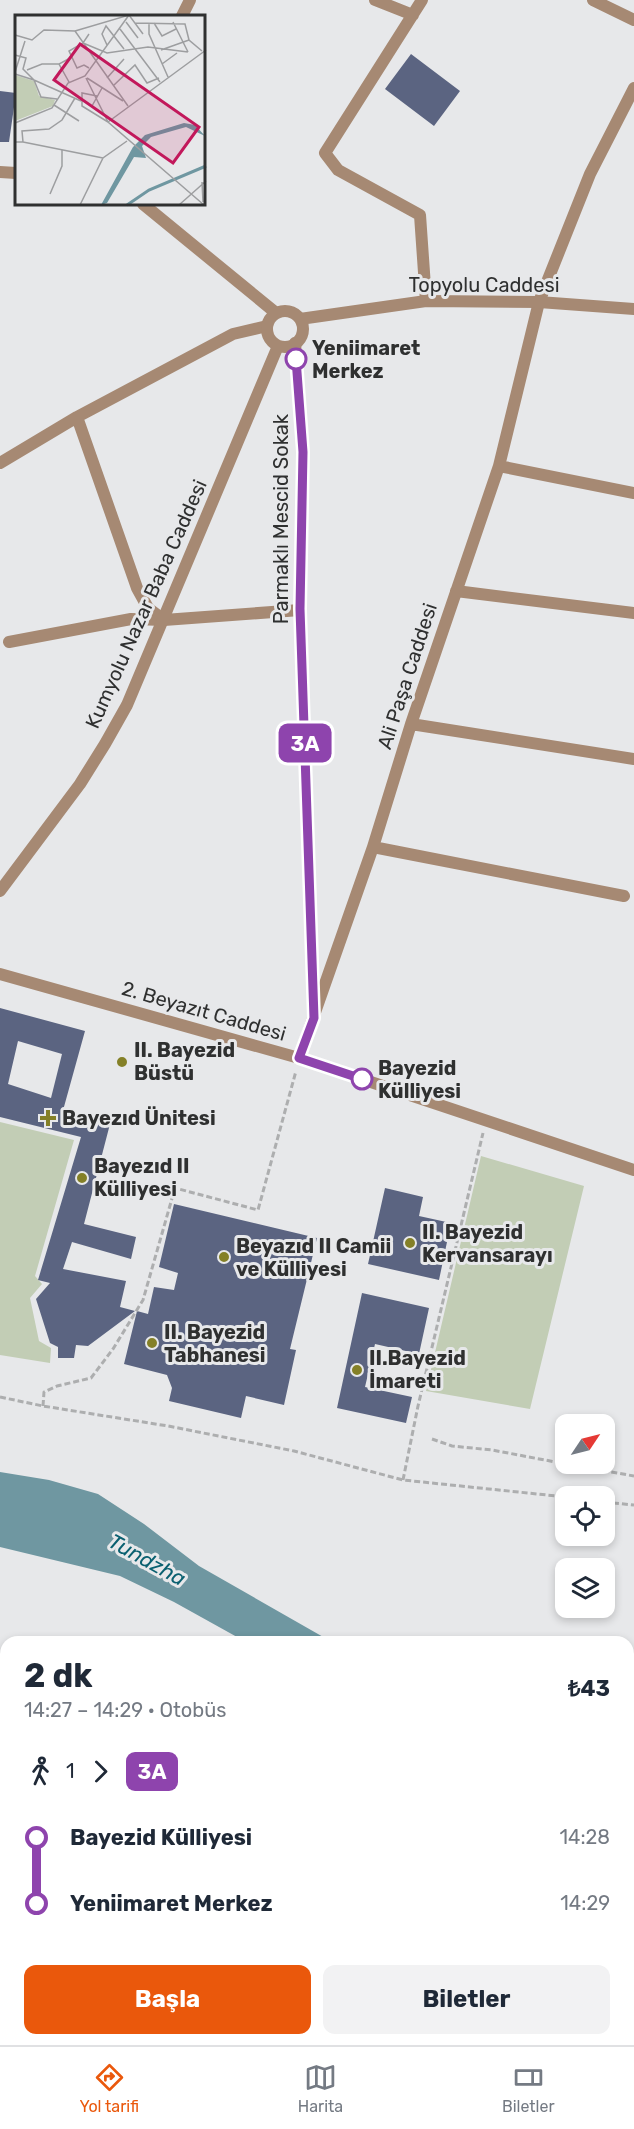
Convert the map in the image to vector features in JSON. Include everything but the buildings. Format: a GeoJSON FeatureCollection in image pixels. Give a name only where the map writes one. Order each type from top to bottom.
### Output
{"type":"FeatureCollection","features":[{"type":"Feature","properties":{"kind":"street"},"geometry":{"type":"LineString","coordinates":[[182,15],[190,0]]}},
{"type":"Feature","properties":{"kind":"street"},"geometry":{"type":"LineString","coordinates":[[375,0],[413,15]]}},
{"type":"Feature","properties":{"kind":"street"},"geometry":{"type":"LineString","coordinates":[[422,0],[325,153],[338,170],[420,215],[426,301]]}},
{"type":"Feature","properties":{"kind":"street"},"geometry":{"type":"LineString","coordinates":[[593,0],[634,20]]}},
{"type":"Feature","properties":{"kind":"street","name":"Ali Paşa Caddesi"},"geometry":{"type":"LineString","coordinates":[[299,1058],[373,847],[411,724],[499,466],[539,302],[590,174],[634,88]]}},
{"type":"Feature","properties":{"kind":"street"},"geometry":{"type":"LineString","coordinates":[[145,206],[276,313]]}},
{"type":"Feature","properties":{"kind":"street","name":"Topyolu Caddesi"},"geometry":{"type":"LineString","coordinates":[[300,319],[426,301],[539,302],[634,309]]}},
{"type":"Feature","properties":{"kind":"street"},"geometry":{"type":"LineString","coordinates":[[281,311],[292,312],[300,319],[302,335],[295,344],[278,346],[269,338],[267,326],[271,316],[281,311]]}},
{"type":"Feature","properties":{"kind":"street"},"geometry":{"type":"LineString","coordinates":[[0,463],[77,417],[233,334],[267,326]]}},
{"type":"Feature","properties":{"kind":"street","name":"Parmaklı Mescid Sokak"},"geometry":{"type":"LineString","coordinates":[[295,344],[303,452],[300,609],[314,1018]]}},
{"type":"Feature","properties":{"kind":"street","name":"Kumyolu Nazar Baba Caddesi"},"geometry":{"type":"LineString","coordinates":[[0,891],[80,784],[127,705],[278,346]]}},
{"type":"Feature","properties":{"kind":"street"},"geometry":{"type":"LineString","coordinates":[[77,417],[137,588],[148,608],[164,620]]}},
{"type":"Feature","properties":{"kind":"street"},"geometry":{"type":"LineString","coordinates":[[499,466],[634,493]]}},
{"type":"Feature","properties":{"kind":"street"},"geometry":{"type":"LineString","coordinates":[[456,591],[634,613]]}},
{"type":"Feature","properties":{"kind":"street"},"geometry":{"type":"LineString","coordinates":[[9,642],[131,619],[164,620],[300,609]]}},
{"type":"Feature","properties":{"kind":"street"},"geometry":{"type":"LineString","coordinates":[[411,724],[634,759]]}},
{"type":"Feature","properties":{"kind":"street"},"geometry":{"type":"LineString","coordinates":[[373,847],[624,896]]}},
{"type":"Feature","properties":{"kind":"street","name":"2. Beyazıt Caddesi"},"geometry":{"type":"LineString","coordinates":[[0,974],[299,1058],[634,1170]]}},
{"type":"Feature","properties":{"kind":"path"},"geometry":{"type":"LineString","coordinates":[[43,1406],[44,1392],[91,1377],[113,1349],[143,1300],[175,1188],[258,1210],[299,1058]]}},
{"type":"Feature","properties":{"kind":"path"},"geometry":{"type":"LineString","coordinates":[[403,1480],[418,1406],[486,1120]]}},
{"type":"Feature","properties":{"kind":"path"},"geometry":{"type":"LineString","coordinates":[[0,1397],[168,1426],[282,1449],[403,1480],[555,1496]]}},
{"type":"Feature","properties":{"kind":"path"},"geometry":{"type":"LineString","coordinates":[[432,1439],[452,1446],[492,1450],[555,1462]]}},
{"type":"Feature","properties":{"kind":"path"},"geometry":{"type":"LineString","coordinates":[[615,1473],[634,1476]]}},
{"type":"Feature","properties":{"kind":"path"},"geometry":{"type":"LineString","coordinates":[[615,1503],[634,1505]]}},
{"type":"Feature","properties":{"kind":"green space"},"geometry":{"type":"Polygon","coordinates":[[[0,1122],[74,1140],[35,1276],[42,1284],[30,1298],[39,1341],[51,1348],[50,1363],[0,1355],[0,1122]]]}},
{"type":"Feature","properties":{"kind":"green space"},"geometry":{"type":"Polygon","coordinates":[[[481,1156],[584,1186],[530,1409],[426,1391],[481,1156]]]}},
{"type":"Feature","properties":{"kind":"water","name":"Tundzha"},"geometry":{"type":"Polygon","coordinates":[[[0,1472],[49,1480],[98,1494],[144,1524],[199,1566],[322,1636],[235,1636],[174,1602],[120,1576],[0,1547],[0,1472]]]}},
{"type":"Feature","properties":{"kind":"bus line","name":"3A"},"geometry":{"type":"LineString","coordinates":[[296,359],[303,452],[300,609],[314,1018],[299,1058],[362,1079]]}},
{"type":"Feature","properties":{"kind":"place","name":"Yeniimaret Merkez"},"geometry":{"type":"Point","coordinates":[296,359]}},
{"type":"Feature","properties":{"kind":"place","name":"II. Bayezid Büstü"},"geometry":{"type":"Point","coordinates":[122,1062]}},
{"type":"Feature","properties":{"kind":"place","name":"Bayezid Külliyesi"},"geometry":{"type":"Point","coordinates":[362,1079]}},
{"type":"Feature","properties":{"kind":"place","name":"Bayezıd Ünitesi"},"geometry":{"type":"Point","coordinates":[48,1118]}},
{"type":"Feature","properties":{"kind":"place","name":"Bayezıd II Külliyesi"},"geometry":{"type":"Point","coordinates":[82,1178]}},
{"type":"Feature","properties":{"kind":"place","name":"II. Bayezid Kervansarayı"},"geometry":{"type":"Point","coordinates":[410,1243]}},
{"type":"Feature","properties":{"kind":"place","name":"Beyazıd II Camii ve Külliyesi"},"geometry":{"type":"Point","coordinates":[224,1257]}},
{"type":"Feature","properties":{"kind":"place","name":"II. Bayezid Tabhanesi"},"geometry":{"type":"Point","coordinates":[152,1343]}},
{"type":"Feature","properties":{"kind":"place","name":"II.Bayezid İmareti"},"geometry":{"type":"Point","coordinates":[357,1370]}}]}
